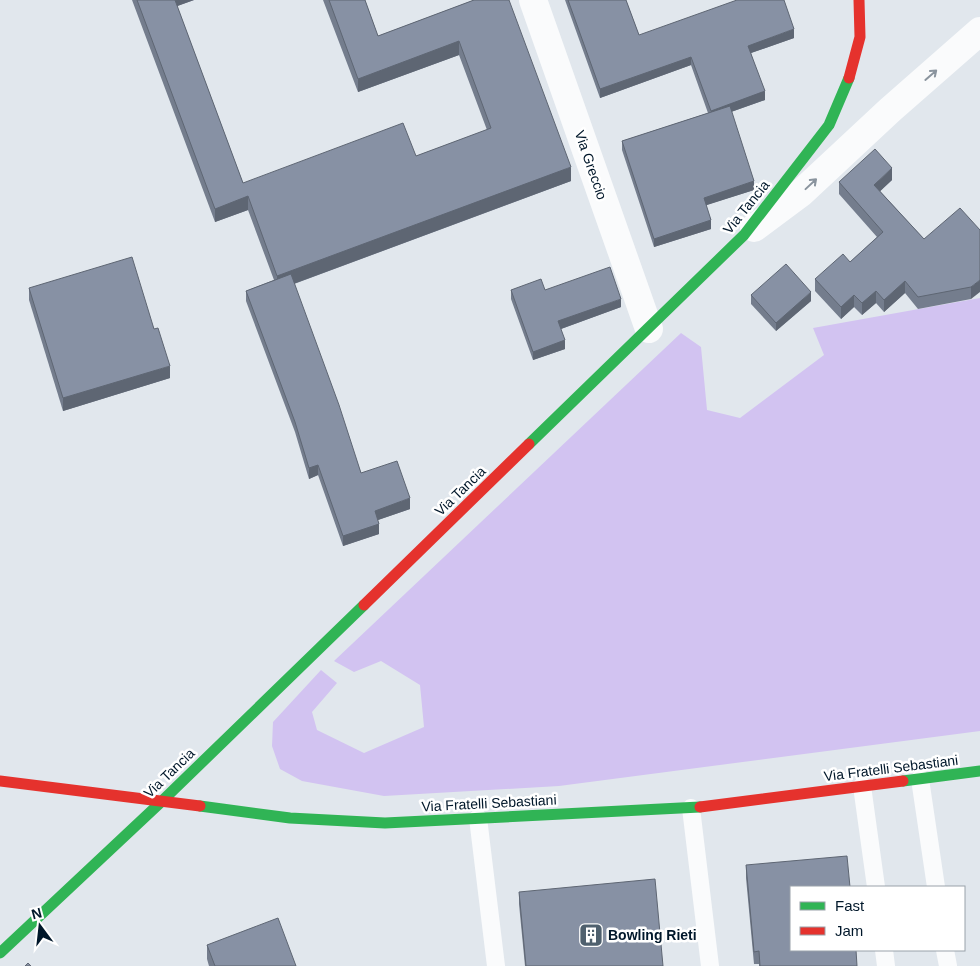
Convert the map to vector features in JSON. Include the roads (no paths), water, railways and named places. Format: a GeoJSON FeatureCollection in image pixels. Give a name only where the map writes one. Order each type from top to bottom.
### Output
{"type":"FeatureCollection","features":[{"type":"Feature","properties":{"kind":"main road","name":"Via Tancia"},"geometry":{"type":"LineString","coordinates":[[0,953],[161,802],[744,235],[829,125],[851,74],[860,37],[859,0]]}},
{"type":"Feature","properties":{"kind":"main road","name":"Via Fratelli Sebastiani"},"geometry":{"type":"LineString","coordinates":[[0,781],[290,818],[385,823],[691,808],[980,772]]}},
{"type":"Feature","properties":{"kind":"street","name":"Via Greccio"},"geometry":{"type":"LineString","coordinates":[[532,0],[649,329]]}},
{"type":"Feature","properties":{"kind":"street"},"geometry":{"type":"LineString","coordinates":[[744,235],[801,193],[890,110],[980,31]]}},
{"type":"Feature","properties":{"kind":"lane"},"geometry":{"type":"LineString","coordinates":[[920,779],[936,886]]}},
{"type":"Feature","properties":{"kind":"lane"},"geometry":{"type":"LineString","coordinates":[[862,786],[876,886]]}},
{"type":"Feature","properties":{"kind":"lane"},"geometry":{"type":"LineString","coordinates":[[691,808],[710,966]]}},
{"type":"Feature","properties":{"kind":"lane"},"geometry":{"type":"LineString","coordinates":[[478,818],[496,966]]}},
{"type":"Feature","properties":{"kind":"lane"},"geometry":{"type":"LineString","coordinates":[[884,951],[886,966]]}},
{"type":"Feature","properties":{"kind":"lane"},"geometry":{"type":"LineString","coordinates":[[945,951],[948,966]]}},
{"type":"Feature","properties":{"kind":"place","name":"Bowling Rieti"},"geometry":{"type":"Point","coordinates":[591,935]}}]}
